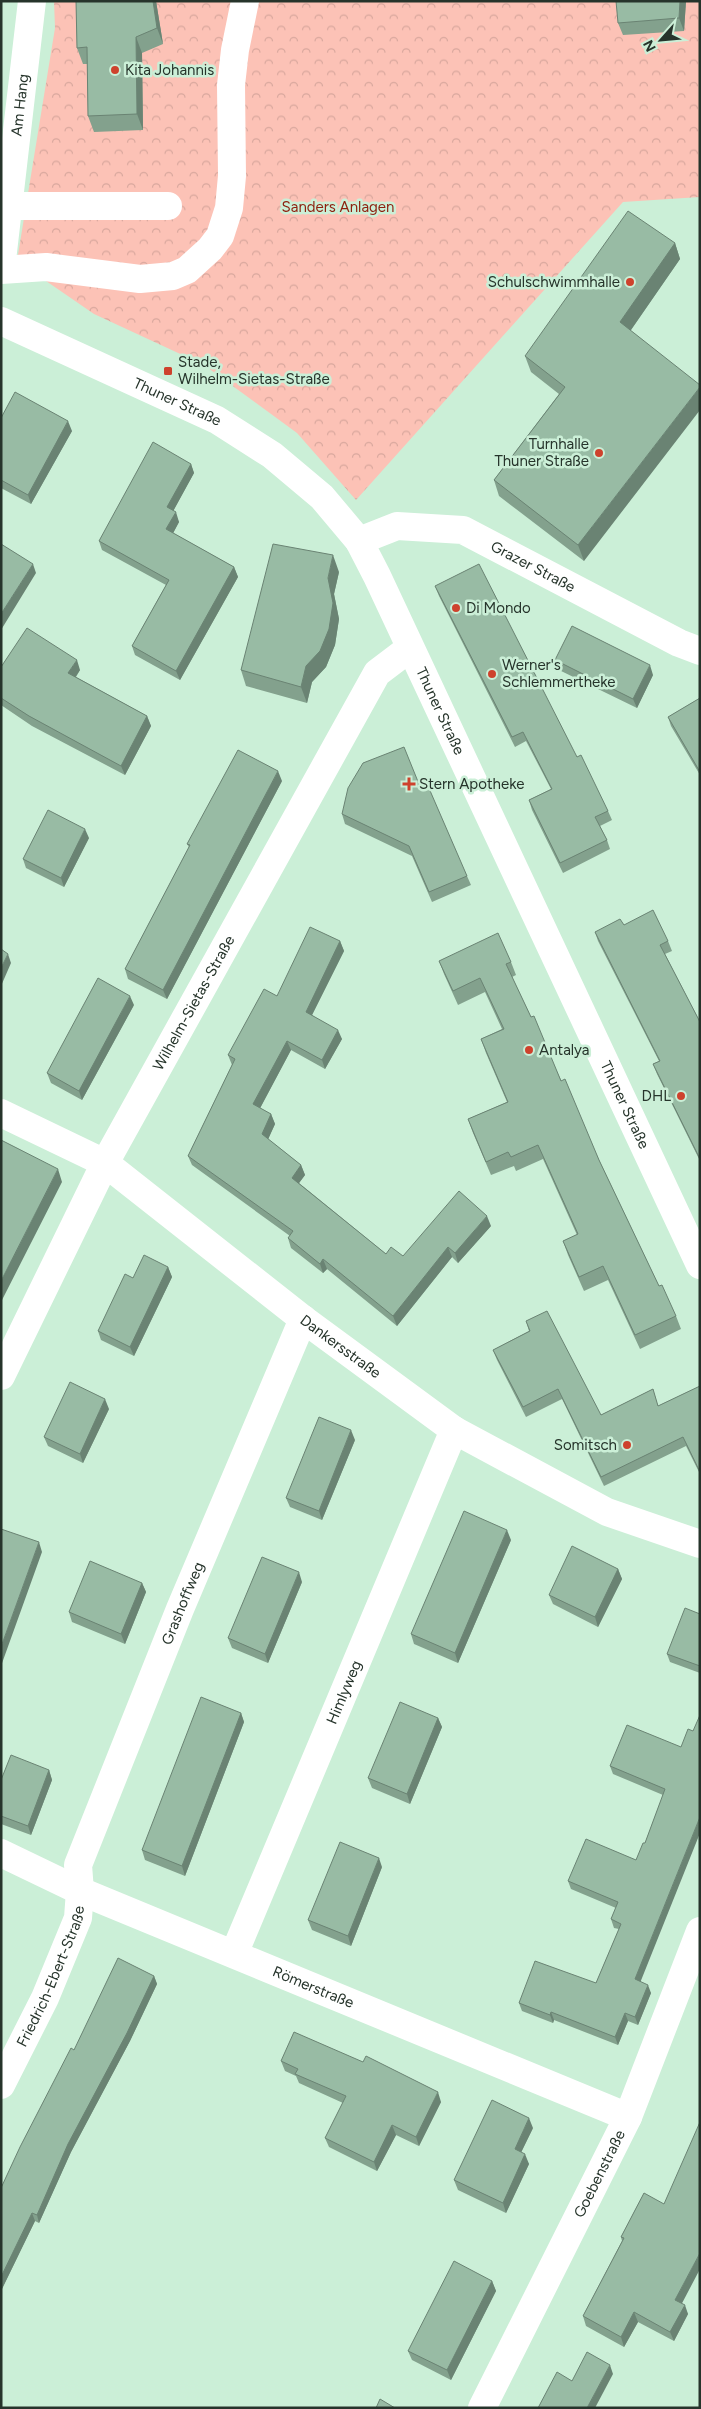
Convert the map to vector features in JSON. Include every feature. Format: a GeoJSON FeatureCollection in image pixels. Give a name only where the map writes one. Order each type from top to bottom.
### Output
{"type":"FeatureCollection","features":[{"type":"Feature","properties":{"kind":"street","name":"Am Hang"},"geometry":{"type":"LineString","coordinates":[[1,270],[32,1]]}},
{"type":"Feature","properties":{"kind":"street"},"geometry":{"type":"LineString","coordinates":[[1,270],[46,267],[140,278],[173,276],[187,270],[210,249],[220,236],[229,208],[232,176],[231,85],[236,41],[245,1]]}},
{"type":"Feature","properties":{"kind":"street"},"geometry":{"type":"LineString","coordinates":[[8,206],[168,206]]}},
{"type":"Feature","properties":{"kind":"street","name":"Thuner Straße"},"geometry":{"type":"LineString","coordinates":[[1,322],[217,420],[272,456],[322,497],[359,542],[700,1266]]}},
{"type":"Feature","properties":{"kind":"street","name":"Grazer Straße"},"geometry":{"type":"LineString","coordinates":[[359,542],[396,526],[463,530],[679,643],[700,651]]}},
{"type":"Feature","properties":{"kind":"street","name":"Wilhelm-Sietas-Straße"},"geometry":{"type":"LineString","coordinates":[[1,1376],[105,1163],[377,673],[410,648]]}},
{"type":"Feature","properties":{"kind":"street","name":"Dankersstraße"},"geometry":{"type":"LineString","coordinates":[[1,1113],[105,1163],[302,1319],[454,1430],[607,1512],[700,1544]]}},
{"type":"Feature","properties":{"kind":"street","name":"Grashoffweg"},"geometry":{"type":"LineString","coordinates":[[80,1891],[78,1864],[180,1609],[302,1319]]}},
{"type":"Feature","properties":{"kind":"street","name":"Himlyweg"},"geometry":{"type":"LineString","coordinates":[[234,1954],[454,1430]]}},
{"type":"Feature","properties":{"kind":"street","name":"Römerstraße"},"geometry":{"type":"LineString","coordinates":[[1,1852],[80,1891],[628,2117]]}},
{"type":"Feature","properties":{"kind":"street","name":"Friedrich-Ebert-Straße"},"geometry":{"type":"LineString","coordinates":[[1,2085],[45,1998],[78,1918],[80,1891]]}},
{"type":"Feature","properties":{"kind":"street","name":"Goebenstraße"},"geometry":{"type":"LineString","coordinates":[[482,2408],[628,2117],[700,1931]]}},
{"type":"Feature","properties":{"kind":"green space","name":"Sanders Anlagen"},"geometry":{"type":"Polygon","coordinates":[[[54,1],[700,1],[700,197],[623,202],[356,500],[297,433],[204,365],[94,314],[17,261],[55,28],[54,1]]]}},
{"type":"Feature","properties":{"kind":"building","name":"Kita Johannis"},"geometry":{"type":"Polygon","coordinates":[[[76,1],[153,1],[157,28],[136,37],[137,114],[88,116],[87,47],[77,48],[76,1]]]}},
{"type":"Feature","properties":{"kind":"building"},"geometry":{"type":"Polygon","coordinates":[[[616,1],[680,1],[679,18],[618,23],[616,1]]]}},
{"type":"Feature","properties":{"kind":"building","name":"Turnhalle Thuner Straße"},"geometry":{"type":"Polygon","coordinates":[[[628,211],[675,243],[620,322],[700,385],[700,387],[578,545],[494,480],[565,387],[525,356],[628,211]]]}},
{"type":"Feature","properties":{"kind":"building"},"geometry":{"type":"Polygon","coordinates":[[[15,392],[68,421],[28,495],[1,480],[1,418],[15,392]]]}},
{"type":"Feature","properties":{"kind":"building"},"geometry":{"type":"Polygon","coordinates":[[[153,442],[191,464],[167,507],[176,512],[166,529],[234,567],[176,671],[132,646],[169,580],[99,541],[153,442]]]}},
{"type":"Feature","properties":{"kind":"building"},"geometry":{"type":"Polygon","coordinates":[[[1,544],[33,564],[1,614],[1,544]]]}},
{"type":"Feature","properties":{"kind":"building"},"geometry":{"type":"Polygon","coordinates":[[[273,544],[333,555],[328,578],[333,603],[329,629],[320,651],[306,666],[301,687],[241,670],[273,544]]]}},
{"type":"Feature","properties":{"kind":"building"},"geometry":{"type":"Polygon","coordinates":[[[479,564],[577,757],[581,755],[608,811],[595,817],[607,840],[560,863],[529,800],[552,789],[523,732],[512,737],[435,586],[479,564]]]}},
{"type":"Feature","properties":{"kind":"building"},"geometry":{"type":"Polygon","coordinates":[[[572,626],[650,665],[633,699],[555,660],[572,626]]]}},
{"type":"Feature","properties":{"kind":"building"},"geometry":{"type":"Polygon","coordinates":[[[27,628],[77,660],[68,673],[147,716],[121,766],[29,716],[1,698],[1,667],[27,628]]]}},
{"type":"Feature","properties":{"kind":"building"},"geometry":{"type":"Polygon","coordinates":[[[700,698],[700,772],[668,717],[700,698]]]}},
{"type":"Feature","properties":{"kind":"building"},"geometry":{"type":"Polygon","coordinates":[[[404,747],[421,789],[428,786],[467,876],[429,892],[409,846],[342,814],[348,788],[363,763],[404,747]]]}},
{"type":"Feature","properties":{"kind":"building"},"geometry":{"type":"Polygon","coordinates":[[[238,750],[278,771],[163,990],[125,969],[190,845],[187,844],[238,750]]]}},
{"type":"Feature","properties":{"kind":"building"},"geometry":{"type":"Polygon","coordinates":[[[48,810],[85,829],[61,878],[23,859],[48,810]]]}},
{"type":"Feature","properties":{"kind":"building"},"geometry":{"type":"Polygon","coordinates":[[[653,910],[668,941],[660,945],[700,1022],[700,1159],[653,1064],[660,1061],[595,932],[620,919],[624,925],[653,910]]]}},
{"type":"Feature","properties":{"kind":"building"},"geometry":{"type":"Polygon","coordinates":[[[310,927],[340,941],[306,1012],[338,1030],[322,1060],[287,1041],[253,1104],[271,1114],[262,1134],[301,1165],[292,1178],[386,1254],[391,1247],[403,1256],[459,1191],[487,1216],[455,1253],[448,1247],[393,1316],[323,1259],[320,1264],[288,1238],[293,1231],[188,1156],[235,1059],[228,1055],[264,989],[277,996],[310,927]]]}},
{"type":"Feature","properties":{"kind":"building"},"geometry":{"type":"Polygon","coordinates":[[[498,933],[511,962],[506,964],[531,1017],[534,1016],[561,1081],[565,1079],[599,1160],[659,1286],[662,1285],[676,1316],[635,1335],[603,1266],[579,1277],[563,1241],[578,1234],[538,1145],[511,1157],[508,1152],[486,1162],[468,1119],[508,1102],[481,1039],[504,1029],[480,978],[453,991],[439,961],[498,933]]]}},
{"type":"Feature","properties":{"kind":"building"},"geometry":{"type":"Polygon","coordinates":[[[1,949],[8,954],[1,968],[1,949]]]}},
{"type":"Feature","properties":{"kind":"building"},"geometry":{"type":"Polygon","coordinates":[[[98,978],[130,996],[79,1091],[47,1073],[98,978]]]}},
{"type":"Feature","properties":{"kind":"building"},"geometry":{"type":"Polygon","coordinates":[[[1,1140],[58,1169],[1,1281],[1,1140]]]}},
{"type":"Feature","properties":{"kind":"building"},"geometry":{"type":"Polygon","coordinates":[[[144,1255],[168,1267],[130,1347],[98,1331],[125,1274],[133,1278],[144,1255]]]}},
{"type":"Feature","properties":{"kind":"building"},"geometry":{"type":"Polygon","coordinates":[[[547,1311],[601,1415],[653,1389],[658,1406],[700,1386],[700,1472],[683,1437],[601,1477],[558,1389],[523,1407],[493,1350],[530,1331],[526,1321],[547,1311]]]}},
{"type":"Feature","properties":{"kind":"building"},"geometry":{"type":"Polygon","coordinates":[[[70,1382],[105,1399],[80,1454],[44,1437],[70,1382]]]}},
{"type":"Feature","properties":{"kind":"building"},"geometry":{"type":"Polygon","coordinates":[[[319,1417],[351,1430],[319,1511],[286,1498],[319,1417]]]}},
{"type":"Feature","properties":{"kind":"building"},"geometry":{"type":"Polygon","coordinates":[[[464,1511],[507,1530],[455,1653],[411,1634],[464,1511]]]}},
{"type":"Feature","properties":{"kind":"building"},"geometry":{"type":"Polygon","coordinates":[[[1,1529],[39,1542],[1,1647],[1,1529]]]}},
{"type":"Feature","properties":{"kind":"building"},"geometry":{"type":"Polygon","coordinates":[[[572,1546],[618,1569],[595,1617],[549,1595],[572,1546]]]}},
{"type":"Feature","properties":{"kind":"building"},"geometry":{"type":"Polygon","coordinates":[[[262,1557],[299,1572],[265,1654],[228,1638],[262,1557]]]}},
{"type":"Feature","properties":{"kind":"building"},"geometry":{"type":"Polygon","coordinates":[[[90,1561],[142,1583],[121,1634],[69,1612],[90,1561]]]}},
{"type":"Feature","properties":{"kind":"building"},"geometry":{"type":"Polygon","coordinates":[[[685,1608],[700,1614],[700,1666],[667,1654],[685,1608]]]}},
{"type":"Feature","properties":{"kind":"building"},"geometry":{"type":"Polygon","coordinates":[[[201,1697],[241,1713],[182,1866],[142,1850],[201,1697]]]}},
{"type":"Feature","properties":{"kind":"building"},"geometry":{"type":"Polygon","coordinates":[[[400,1702],[438,1718],[407,1794],[368,1778],[400,1702]]]}},
{"type":"Feature","properties":{"kind":"building"},"geometry":{"type":"Polygon","coordinates":[[[700,1715],[700,1817],[635,1979],[648,1985],[635,2017],[625,2013],[615,2037],[551,2012],[550,2015],[519,2003],[535,1961],[596,1983],[621,1924],[611,1919],[618,1902],[568,1881],[586,1839],[636,1860],[643,1843],[645,1843],[665,1789],[610,1766],[627,1725],[681,1747],[688,1729],[693,1731],[700,1715]]]}},
{"type":"Feature","properties":{"kind":"building"},"geometry":{"type":"Polygon","coordinates":[[[11,1755],[49,1770],[28,1826],[1,1816],[1,1780],[11,1755]]]}},
{"type":"Feature","properties":{"kind":"building"},"geometry":{"type":"Polygon","coordinates":[[[340,1842],[379,1858],[348,1936],[308,1920],[340,1842]]]}},
{"type":"Feature","properties":{"kind":"building"},"geometry":{"type":"Polygon","coordinates":[[[118,1958],[154,1976],[127,2033],[68,2144],[37,2215],[32,2213],[1,2277],[1,2188],[71,2048],[74,2050],[118,1958]]]}},
{"type":"Feature","properties":{"kind":"building"},"geometry":{"type":"Polygon","coordinates":[[[294,2032],[363,2062],[366,2056],[438,2092],[416,2137],[392,2125],[374,2162],[325,2138],[346,2096],[295,2074],[298,2069],[281,2061],[294,2032]]]}},
{"type":"Feature","properties":{"kind":"building"},"geometry":{"type":"Polygon","coordinates":[[[492,2100],[529,2118],[515,2149],[525,2154],[503,2203],[454,2180],[492,2100]]]}},
{"type":"Feature","properties":{"kind":"building"},"geometry":{"type":"Polygon","coordinates":[[[700,2122],[700,2253],[675,2300],[685,2305],[670,2332],[634,2312],[621,2337],[583,2316],[624,2238],[621,2237],[644,2193],[664,2204],[700,2122]]]}},
{"type":"Feature","properties":{"kind":"building"},"geometry":{"type":"Polygon","coordinates":[[[454,2261],[492,2281],[447,2370],[408,2351],[454,2261]]]}},
{"type":"Feature","properties":{"kind":"building"},"geometry":{"type":"Polygon","coordinates":[[[587,2352],[610,2365],[587,2408],[538,2408],[557,2372],[572,2381],[587,2352]]]}},
{"type":"Feature","properties":{"kind":"building"},"geometry":{"type":"Polygon","coordinates":[[[380,2399],[395,2408],[376,2408],[380,2399]]]}},
{"type":"Feature","properties":{"kind":"place","name":"Kita Johannis"},"geometry":{"type":"Point","coordinates":[115,70]}},
{"type":"Feature","properties":{"kind":"place","name":"Schulschwimmhalle"},"geometry":{"type":"Point","coordinates":[630,282]}},
{"type":"Feature","properties":{"kind":"place","name":"Stade, Wilhelm-Sietas-Straße"},"geometry":{"type":"Point","coordinates":[168,371]}},
{"type":"Feature","properties":{"kind":"place","name":"Turnhalle Thuner Straße"},"geometry":{"type":"Point","coordinates":[599,453]}},
{"type":"Feature","properties":{"kind":"place","name":"Di Mondo"},"geometry":{"type":"Point","coordinates":[456,608]}},
{"type":"Feature","properties":{"kind":"place","name":"Werner's Schlemmertheke"},"geometry":{"type":"Point","coordinates":[492,674]}},
{"type":"Feature","properties":{"kind":"place","name":"Stern Apotheke"},"geometry":{"type":"Point","coordinates":[409,784]}},
{"type":"Feature","properties":{"kind":"place","name":"Antalya"},"geometry":{"type":"Point","coordinates":[529,1050]}},
{"type":"Feature","properties":{"kind":"place","name":"DHL"},"geometry":{"type":"Point","coordinates":[681,1096]}},
{"type":"Feature","properties":{"kind":"place","name":"Somitsch"},"geometry":{"type":"Point","coordinates":[627,1445]}}]}
